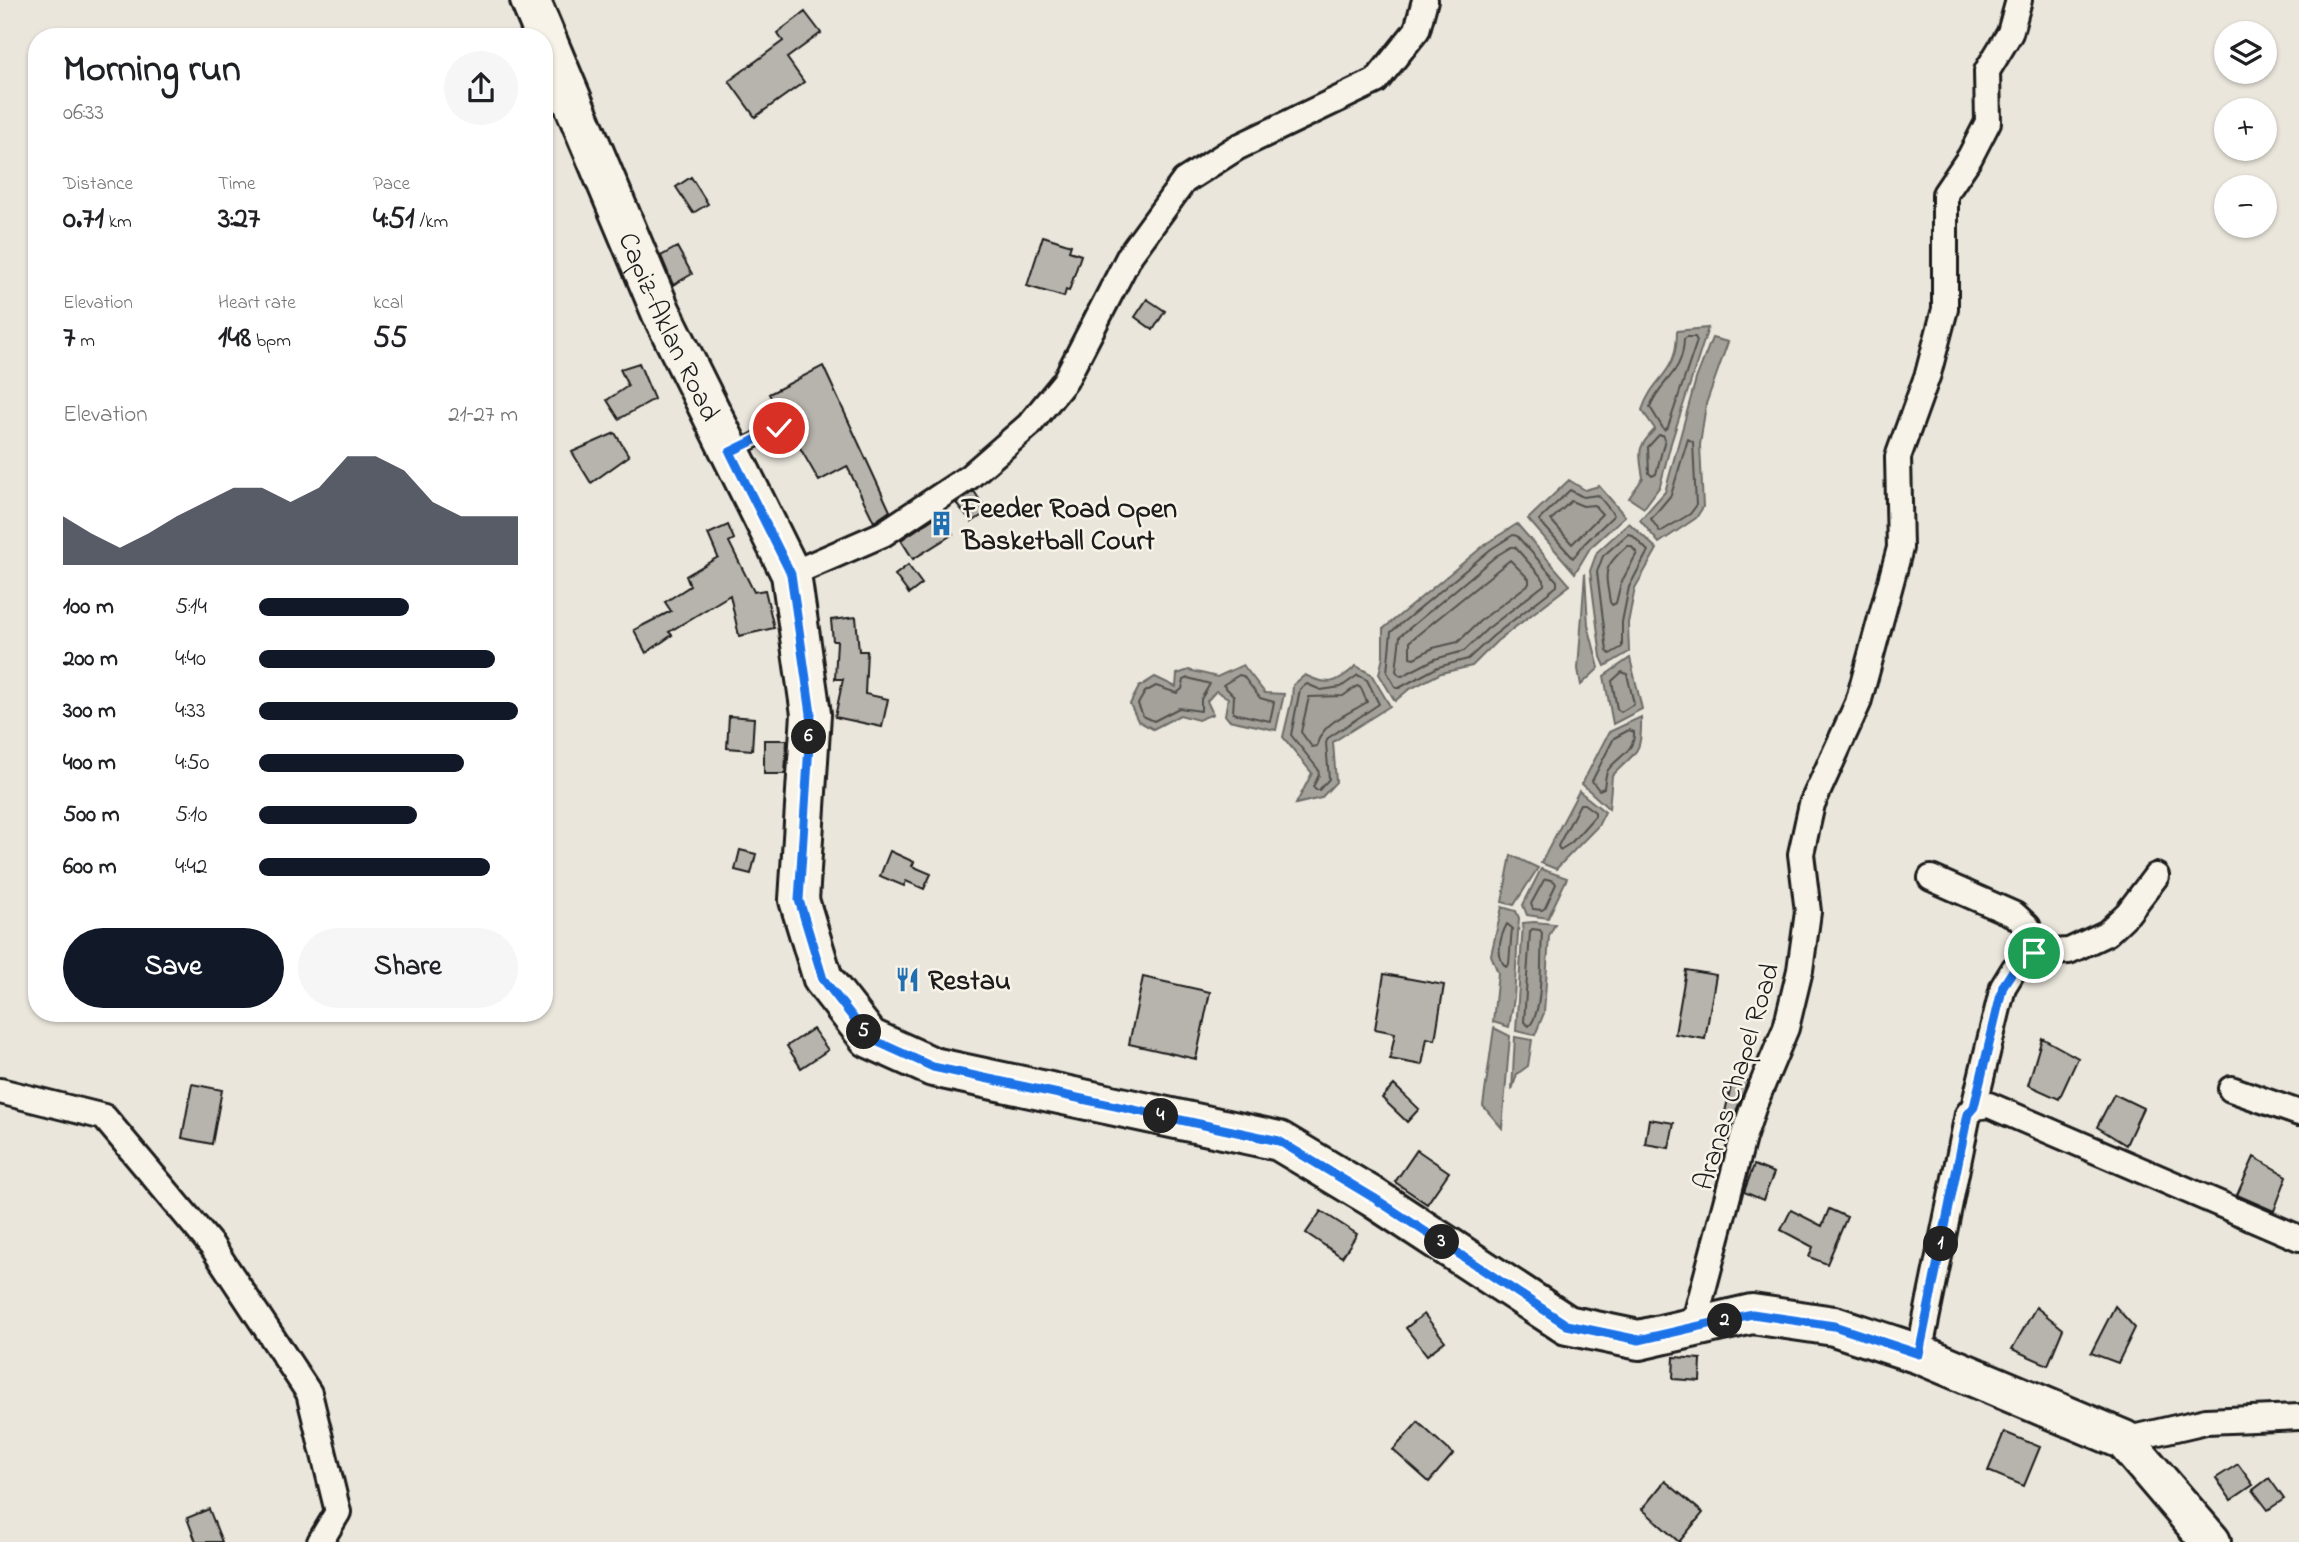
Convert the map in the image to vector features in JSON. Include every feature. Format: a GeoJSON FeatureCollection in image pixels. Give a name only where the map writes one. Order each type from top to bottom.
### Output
{"type":"FeatureCollection","features":[{"type":"Feature","properties":{"kind":"main road","name":"Capiz-Aklan Road"},"geometry":{"type":"LineString","coordinates":[[530,0],[542,28]]}},
{"type":"Feature","properties":{"kind":"main road","name":"Capiz-Aklan Road"},"geometry":{"type":"LineString","coordinates":[[553,55],[661,312],[791,574],[811,714],[799,900],[823,979],[869,1038],[933,1067],[1279,1141],[1374,1198],[1567,1325],[1639,1340],[1752,1314],[1834,1326],[1919,1354],[2124,1440],[2211,1542]]}},
{"type":"Feature","properties":{"kind":"street"},"geometry":{"type":"LineString","coordinates":[[791,574],[883,534],[969,477],[1029,425],[1065,380],[1130,254],[1184,181],[1236,148],[1376,81],[1417,30],[1425,0]]}},
{"type":"Feature","properties":{"kind":"street","name":"Aranas Chapel Road"},"geometry":{"type":"LineString","coordinates":[[1693,1328],[1743,1138],[1786,1028],[1800,970],[1808,912],[1801,854],[1812,804],[1858,703],[1900,548],[1898,457],[1928,374],[1945,309],[1945,194],[1970,157],[1988,122],[1987,71],[2010,33],[2019,0]]}},
{"type":"Feature","properties":{"kind":"street"},"geometry":{"type":"LineString","coordinates":[[1919,1354],[1968,1114],[1974,1107],[2003,986],[2014,969],[2034,953],[2069,951],[2107,933],[2128,914],[2156,876]]}},
{"type":"Feature","properties":{"kind":"street"},"geometry":{"type":"LineString","coordinates":[[1931,878],[2015,915],[2028,927],[2034,953]]}},
{"type":"Feature","properties":{"kind":"street"},"geometry":{"type":"LineString","coordinates":[[2231,1089],[2299,1113]]}},
{"type":"Feature","properties":{"kind":"street"},"geometry":{"type":"LineString","coordinates":[[0,1091],[104,1117],[212,1246],[309,1393],[338,1512],[320,1542]]}},
{"type":"Feature","properties":{"kind":"street"},"geometry":{"type":"LineString","coordinates":[[1974,1107],[1989,1105],[2299,1238]]}},
{"type":"Feature","properties":{"kind":"street"},"geometry":{"type":"LineString","coordinates":[[2124,1440],[2206,1421],[2299,1417]]}},
{"type":"Feature","properties":{"kind":"lane"},"geometry":{"type":"LineString","coordinates":[[730,452],[779,428]]}},
{"type":"Feature","properties":{"kind":"water"},"geometry":{"type":"Polygon","coordinates":[[[1708,328],[1660,486],[1644,508],[1629,498],[1643,478],[1640,451],[1655,429],[1642,410],[1673,358],[1677,331],[1708,328]]]}},
{"type":"Feature","properties":{"kind":"water"},"geometry":{"type":"Polygon","coordinates":[[[1712,338],[1728,342],[1706,404],[1700,445],[1703,507],[1696,518],[1659,543],[1640,520],[1665,492],[1696,379],[1712,338]]]}},
{"type":"Feature","properties":{"kind":"water"},"geometry":{"type":"Polygon","coordinates":[[[1569,480],[1585,490],[1599,486],[1625,516],[1590,548],[1575,573],[1528,519],[1569,480]]]}},
{"type":"Feature","properties":{"kind":"water"},"geometry":{"type":"Polygon","coordinates":[[[1629,523],[1657,549],[1635,588],[1628,623],[1629,652],[1605,666],[1601,657],[1590,571],[1597,552],[1629,523]]]}},
{"type":"Feature","properties":{"kind":"water"},"geometry":{"type":"Polygon","coordinates":[[[1517,524],[1570,585],[1497,641],[1472,666],[1441,673],[1408,690],[1395,701],[1379,674],[1383,657],[1383,629],[1487,543],[1517,524]]]}},
{"type":"Feature","properties":{"kind":"water"},"geometry":{"type":"Polygon","coordinates":[[[1585,573],[1588,625],[1599,668],[1581,685],[1578,669],[1585,573]]]}},
{"type":"Feature","properties":{"kind":"water"},"geometry":{"type":"Polygon","coordinates":[[[1630,658],[1642,709],[1613,724],[1604,676],[1630,658]]]}},
{"type":"Feature","properties":{"kind":"water"},"geometry":{"type":"Polygon","coordinates":[[[1243,665],[1265,693],[1284,694],[1276,730],[1229,720],[1225,715],[1228,698],[1216,691],[1207,701],[1213,714],[1198,720],[1180,715],[1153,729],[1138,721],[1130,704],[1139,687],[1155,677],[1176,687],[1177,674],[1189,670],[1217,677],[1243,665]]]}},
{"type":"Feature","properties":{"kind":"water"},"geometry":{"type":"Polygon","coordinates":[[[1356,666],[1371,674],[1390,706],[1333,742],[1336,782],[1321,798],[1296,804],[1312,773],[1283,737],[1293,685],[1305,675],[1320,681],[1332,681],[1356,666]]]}},
{"type":"Feature","properties":{"kind":"water"},"geometry":{"type":"Polygon","coordinates":[[[1641,717],[1639,746],[1612,776],[1609,809],[1582,784],[1609,732],[1641,717]]]}},
{"type":"Feature","properties":{"kind":"water"},"geometry":{"type":"Polygon","coordinates":[[[1579,791],[1605,812],[1598,826],[1556,869],[1541,863],[1579,791]]]}},
{"type":"Feature","properties":{"kind":"water"},"geometry":{"type":"Polygon","coordinates":[[[1511,855],[1538,868],[1514,905],[1502,902],[1511,855]]]}},
{"type":"Feature","properties":{"kind":"water"},"geometry":{"type":"Polygon","coordinates":[[[1541,869],[1567,878],[1548,918],[1527,915],[1523,905],[1541,869]]]}},
{"type":"Feature","properties":{"kind":"water"},"geometry":{"type":"Polygon","coordinates":[[[1502,907],[1516,911],[1519,918],[1514,998],[1509,1027],[1493,1022],[1498,973],[1491,955],[1502,907]]]}},
{"type":"Feature","properties":{"kind":"water"},"geometry":{"type":"Polygon","coordinates":[[[1523,923],[1555,924],[1549,936],[1544,1013],[1535,1035],[1516,1031],[1523,923]]]}},
{"type":"Feature","properties":{"kind":"water"},"geometry":{"type":"Polygon","coordinates":[[[1494,1028],[1510,1036],[1502,1128],[1483,1106],[1494,1028]]]}},
{"type":"Feature","properties":{"kind":"water"},"geometry":{"type":"Polygon","coordinates":[[[1515,1037],[1532,1040],[1528,1066],[1517,1074],[1512,1090],[1515,1037]]]}},
{"type":"Feature","properties":{"kind":"building"},"geometry":{"type":"Polygon","coordinates":[[[805,12],[821,33],[787,58],[804,82],[755,117],[729,81],[783,41],[777,33],[805,12]]]}},
{"type":"Feature","properties":{"kind":"building"},"geometry":{"type":"Polygon","coordinates":[[[691,177],[708,204],[693,213],[676,187],[691,177]]]}},
{"type":"Feature","properties":{"kind":"building"},"geometry":{"type":"Polygon","coordinates":[[[1043,236],[1071,245],[1069,251],[1081,255],[1069,291],[1066,290],[1064,297],[1027,286],[1043,236]]]}},
{"type":"Feature","properties":{"kind":"building"},"geometry":{"type":"Polygon","coordinates":[[[677,247],[692,274],[673,285],[661,256],[677,247]]]}},
{"type":"Feature","properties":{"kind":"building"},"geometry":{"type":"Polygon","coordinates":[[[1147,299],[1165,311],[1153,330],[1135,317],[1147,299]]]}},
{"type":"Feature","properties":{"kind":"building"},"geometry":{"type":"Polygon","coordinates":[[[639,363],[654,399],[619,419],[607,400],[628,386],[620,369],[639,363]]]}},
{"type":"Feature","properties":{"kind":"building"},"geometry":{"type":"Polygon","coordinates":[[[823,366],[890,511],[874,522],[847,466],[819,481],[769,394],[823,366]]]}},
{"type":"Feature","properties":{"kind":"building"},"geometry":{"type":"Polygon","coordinates":[[[615,433],[629,456],[591,483],[572,452],[615,433]]]}},
{"type":"Feature","properties":{"kind":"building"},"geometry":{"type":"Polygon","coordinates":[[[974,491],[987,512],[972,522],[956,503],[974,491]]]}},
{"type":"Feature","properties":{"kind":"building"},"geometry":{"type":"Polygon","coordinates":[[[943,512],[953,534],[913,559],[901,540],[943,512]]]}},
{"type":"Feature","properties":{"kind":"building"},"geometry":{"type":"Polygon","coordinates":[[[728,525],[734,539],[729,542],[754,592],[765,590],[774,628],[739,636],[730,595],[669,632],[672,635],[646,653],[634,630],[671,611],[665,602],[690,586],[686,576],[718,557],[708,534],[728,525]]]}},
{"type":"Feature","properties":{"kind":"building"},"geometry":{"type":"Polygon","coordinates":[[[908,565],[922,584],[909,594],[895,575],[908,565]]]}},
{"type":"Feature","properties":{"kind":"building"},"geometry":{"type":"Polygon","coordinates":[[[856,617],[859,651],[867,651],[865,694],[888,699],[882,727],[835,717],[843,679],[835,679],[837,641],[833,641],[831,620],[856,617]]]}},
{"type":"Feature","properties":{"kind":"building"},"geometry":{"type":"Polygon","coordinates":[[[729,716],[754,718],[752,750],[727,748],[729,716]]]}},
{"type":"Feature","properties":{"kind":"building"},"geometry":{"type":"Polygon","coordinates":[[[764,740],[787,740],[785,774],[764,774],[764,740]]]}},
{"type":"Feature","properties":{"kind":"building"},"geometry":{"type":"Polygon","coordinates":[[[740,850],[756,854],[751,874],[735,870],[740,850]]]}},
{"type":"Feature","properties":{"kind":"building"},"geometry":{"type":"Polygon","coordinates":[[[890,851],[914,862],[912,866],[931,874],[924,889],[906,881],[904,886],[880,876],[890,851]]]}},
{"type":"Feature","properties":{"kind":"building"},"geometry":{"type":"Polygon","coordinates":[[[1686,970],[1716,975],[1705,1039],[1675,1034],[1686,970]]]}},
{"type":"Feature","properties":{"kind":"building"},"geometry":{"type":"Polygon","coordinates":[[[1384,974],[1444,985],[1435,1040],[1427,1038],[1422,1065],[1390,1059],[1395,1033],[1375,1029],[1384,974]]]}},
{"type":"Feature","properties":{"kind":"building"},"geometry":{"type":"Polygon","coordinates":[[[1143,977],[1210,992],[1196,1059],[1129,1044],[1143,977]]]}},
{"type":"Feature","properties":{"kind":"building"},"geometry":{"type":"Polygon","coordinates":[[[813,1029],[828,1050],[801,1068],[787,1046],[813,1029]]]}},
{"type":"Feature","properties":{"kind":"building"},"geometry":{"type":"Polygon","coordinates":[[[2042,1038],[2078,1058],[2059,1099],[2028,1085],[2042,1038]]]}},
{"type":"Feature","properties":{"kind":"building"},"geometry":{"type":"Polygon","coordinates":[[[1733,1078],[1748,1081],[1735,1114],[1725,1112],[1733,1078]]]}},
{"type":"Feature","properties":{"kind":"building"},"geometry":{"type":"Polygon","coordinates":[[[192,1084],[222,1090],[212,1144],[182,1138],[192,1084]]]}},
{"type":"Feature","properties":{"kind":"building"},"geometry":{"type":"Polygon","coordinates":[[[1394,1085],[1419,1109],[1407,1122],[1382,1098],[1394,1085]]]}},
{"type":"Feature","properties":{"kind":"building"},"geometry":{"type":"Polygon","coordinates":[[[2114,1094],[2143,1108],[2126,1145],[2097,1127],[2114,1094]]]}},
{"type":"Feature","properties":{"kind":"building"},"geometry":{"type":"Polygon","coordinates":[[[1649,1119],[1674,1123],[1669,1148],[1645,1144],[1649,1119]]]}},
{"type":"Feature","properties":{"kind":"building"},"geometry":{"type":"Polygon","coordinates":[[[1417,1150],[1449,1172],[1427,1204],[1395,1182],[1417,1150]]]}},
{"type":"Feature","properties":{"kind":"building"},"geometry":{"type":"Polygon","coordinates":[[[2254,1157],[2287,1176],[2274,1211],[2237,1195],[2254,1157]]]}},
{"type":"Feature","properties":{"kind":"building"},"geometry":{"type":"Polygon","coordinates":[[[1754,1165],[1774,1173],[1763,1200],[1744,1192],[1754,1165]]]}},
{"type":"Feature","properties":{"kind":"building"},"geometry":{"type":"Polygon","coordinates":[[[1829,1209],[1847,1217],[1827,1264],[1809,1257],[1813,1247],[1781,1230],[1791,1210],[1822,1226],[1829,1209]]]}},
{"type":"Feature","properties":{"kind":"building"},"geometry":{"type":"Polygon","coordinates":[[[1321,1211],[1357,1234],[1342,1257],[1306,1233],[1321,1211]]]}},
{"type":"Feature","properties":{"kind":"building"},"geometry":{"type":"Polygon","coordinates":[[[2115,1306],[2135,1328],[2118,1363],[2091,1353],[2115,1306]]]}},
{"type":"Feature","properties":{"kind":"building"},"geometry":{"type":"Polygon","coordinates":[[[2036,1307],[2063,1329],[2048,1365],[2012,1349],[2036,1307]]]}},
{"type":"Feature","properties":{"kind":"building"},"geometry":{"type":"Polygon","coordinates":[[[1424,1314],[1445,1341],[1427,1355],[1406,1328],[1424,1314]]]}},
{"type":"Feature","properties":{"kind":"building"},"geometry":{"type":"Polygon","coordinates":[[[1674,1357],[1701,1359],[1700,1381],[1673,1379],[1674,1357]]]}},
{"type":"Feature","properties":{"kind":"building"},"geometry":{"type":"Polygon","coordinates":[[[1418,1422],[1453,1454],[1429,1482],[1393,1450],[1418,1422]]]}},
{"type":"Feature","properties":{"kind":"building"},"geometry":{"type":"Polygon","coordinates":[[[2004,1432],[2040,1447],[2024,1486],[1988,1471],[2004,1432]]]}},
{"type":"Feature","properties":{"kind":"building"},"geometry":{"type":"Polygon","coordinates":[[[2238,1464],[2253,1485],[2231,1500],[2216,1478],[2238,1464]]]}},
{"type":"Feature","properties":{"kind":"building"},"geometry":{"type":"Polygon","coordinates":[[[2269,1478],[2284,1499],[2268,1510],[2253,1490],[2269,1478]]]}},
{"type":"Feature","properties":{"kind":"building"},"geometry":{"type":"Polygon","coordinates":[[[1665,1481],[1703,1513],[1679,1542],[1642,1509],[1665,1481]]]}},
{"type":"Feature","properties":{"kind":"building"},"geometry":{"type":"Polygon","coordinates":[[[209,1509],[222,1542],[196,1542],[187,1518],[209,1509]]]}},
{"type":"Feature","properties":{"kind":"place","name":"Feeder Road Open Basketball Court"},"geometry":{"type":"Point","coordinates":[942,523]}},
{"type":"Feature","properties":{"kind":"place","name":"Restau"},"geometry":{"type":"Point","coordinates":[908,979]}},
{"type":"Feature","properties":{"kind":"route"},"geometry":{"type":"LineString","coordinates":[[779,428],[730,452],[791,574],[811,714],[799,900],[823,979],[869,1038],[933,1067],[1279,1141],[1374,1198],[1567,1325],[1639,1340],[1752,1314],[1834,1326],[1919,1354],[1968,1114],[1974,1107],[2003,986],[2014,969],[2034,953]]}}]}
